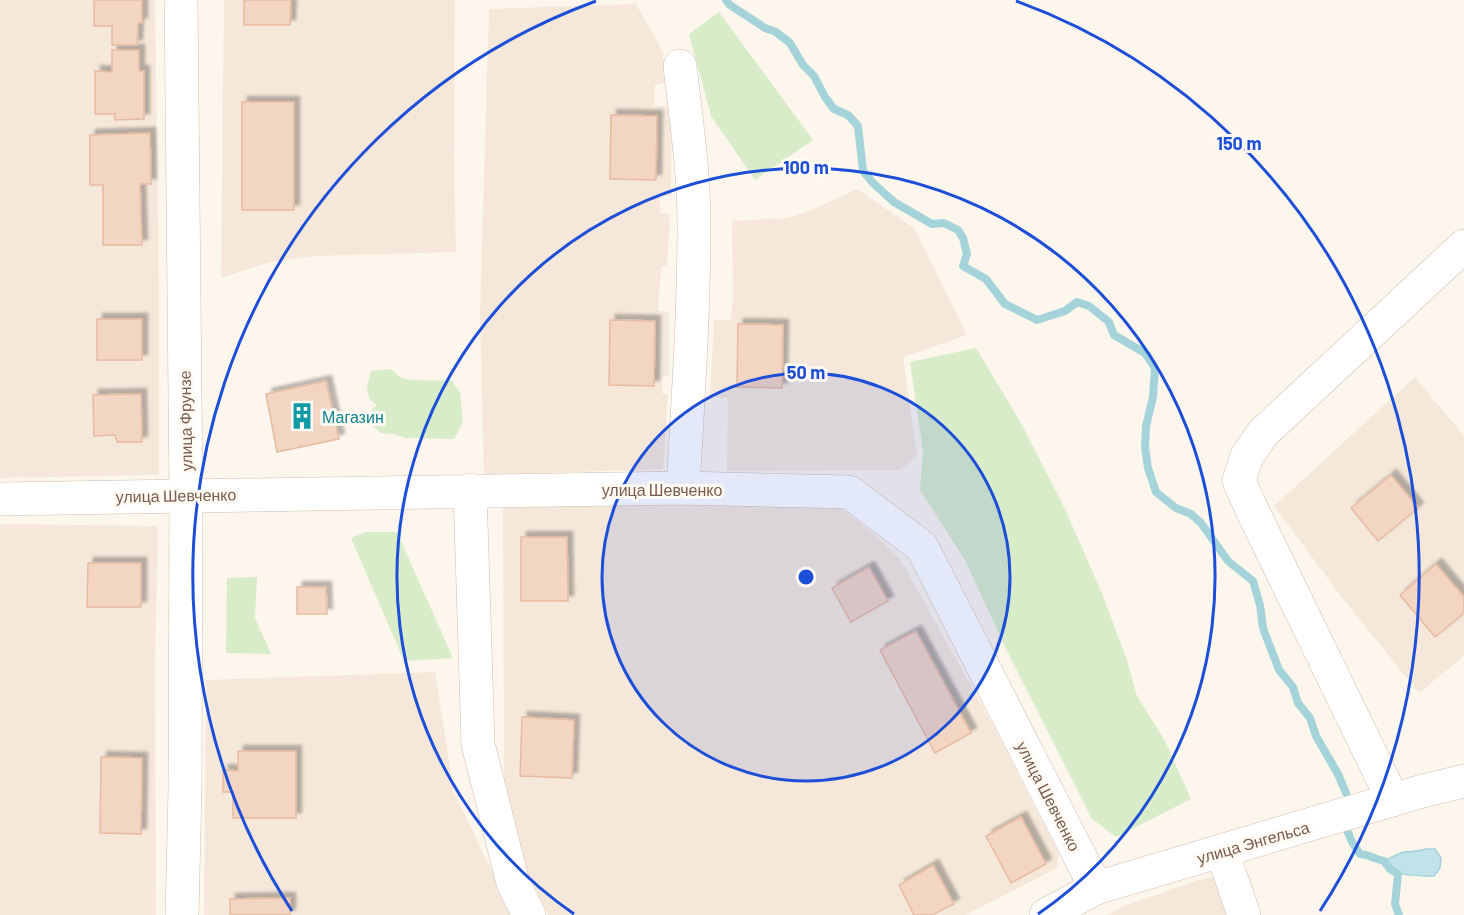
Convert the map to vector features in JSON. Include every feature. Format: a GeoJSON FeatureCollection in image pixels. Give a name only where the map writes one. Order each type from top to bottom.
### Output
{"type":"FeatureCollection","features":[{"type":"Feature","properties":{"kind":"street","name":"улица Фрунзе"},"geometry":{"type":"LineString","coordinates":[[182,0],[186,495],[182,915]]}},
{"type":"Feature","properties":{"kind":"street"},"geometry":{"type":"LineString","coordinates":[[680,66],[691,157],[694,224],[683,488]]}},
{"type":"Feature","properties":{"kind":"street"},"geometry":{"type":"LineString","coordinates":[[1393,800],[1239,481],[1247,456],[1263,433],[1464,246]]}},
{"type":"Feature","properties":{"kind":"street","name":"улица Шевченко"},"geometry":{"type":"LineString","coordinates":[[0,499],[683,488],[849,492],[922,547],[1096,888]]}},
{"type":"Feature","properties":{"kind":"street"},"geometry":{"type":"LineString","coordinates":[[470,490],[478,744],[513,883],[529,915]]}},
{"type":"Feature","properties":{"kind":"street","name":"улица Энгельса"},"geometry":{"type":"LineString","coordinates":[[1046,915],[1096,888],[1464,781]]}},
{"type":"Feature","properties":{"kind":"street"},"geometry":{"type":"LineString","coordinates":[[1222,851],[1244,915]]}},
{"type":"Feature","properties":{"kind":"shaded area"},"geometry":{"type":"Polygon","coordinates":[[[0,0],[155,0],[159,475],[0,478],[0,0]]]}},
{"type":"Feature","properties":{"kind":"shaded area"},"geometry":{"type":"Polygon","coordinates":[[[224,0],[455,0],[456,252],[316,256],[270,262],[221,278],[224,0]]]}},
{"type":"Feature","properties":{"kind":"shaded area"},"geometry":{"type":"Polygon","coordinates":[[[636,4],[663,52],[665,83],[655,85],[654,106],[672,106],[671,196],[660,196],[660,213],[670,214],[667,265],[661,267],[658,311],[669,312],[669,375],[663,377],[662,393],[668,395],[663,469],[484,475],[480,313],[489,9],[636,4]]]}},
{"type":"Feature","properties":{"kind":"shaded area"},"geometry":{"type":"Polygon","coordinates":[[[857,189],[914,228],[967,335],[903,357],[917,456],[900,470],[727,471],[728,398],[710,397],[714,320],[731,320],[732,221],[787,218],[807,212],[857,189]]]}},
{"type":"Feature","properties":{"kind":"shaded area"},"geometry":{"type":"Polygon","coordinates":[[[1415,377],[1464,436],[1464,656],[1419,693],[1343,599],[1274,506],[1415,377]]]}},
{"type":"Feature","properties":{"kind":"shaded area"},"geometry":{"type":"Polygon","coordinates":[[[503,498],[838,506],[874,534],[900,559],[989,718],[1059,854],[1057,868],[965,915],[548,915],[527,872],[504,797],[503,498]]]}},
{"type":"Feature","properties":{"kind":"shaded area"},"geometry":{"type":"Polygon","coordinates":[[[0,524],[158,526],[155,667],[156,915],[0,915],[0,524]]]}},
{"type":"Feature","properties":{"kind":"shaded area"},"geometry":{"type":"Polygon","coordinates":[[[435,672],[454,792],[513,915],[204,915],[206,680],[435,672]]]}},
{"type":"Feature","properties":{"kind":"shaded area"},"geometry":{"type":"Polygon","coordinates":[[[1204,878],[1213,878],[1222,889],[1232,915],[1106,915],[1124,906],[1204,878]]]}},
{"type":"Feature","properties":{"kind":"green space"},"geometry":{"type":"Polygon","coordinates":[[[719,12],[813,140],[755,180],[711,116],[689,34],[719,12]]]}},
{"type":"Feature","properties":{"kind":"green space"},"geometry":{"type":"Polygon","coordinates":[[[976,348],[1022,425],[1065,509],[1101,591],[1126,657],[1137,696],[1165,741],[1191,799],[1116,837],[1092,819],[1007,651],[965,560],[920,490],[923,451],[910,362],[976,348]]]}},
{"type":"Feature","properties":{"kind":"green space"},"geometry":{"type":"Polygon","coordinates":[[[391,369],[399,377],[406,379],[451,380],[460,392],[463,422],[454,439],[405,438],[381,433],[373,426],[371,411],[377,405],[369,399],[367,386],[371,371],[391,369]]]}},
{"type":"Feature","properties":{"kind":"green space"},"geometry":{"type":"Polygon","coordinates":[[[366,532],[397,532],[453,658],[404,661],[351,538],[366,532]]]}},
{"type":"Feature","properties":{"kind":"green space"},"geometry":{"type":"Polygon","coordinates":[[[257,577],[255,618],[271,654],[226,653],[227,578],[257,577]]]}},
{"type":"Feature","properties":{"kind":"water"},"geometry":{"type":"Polygon","coordinates":[[[1435,849],[1441,858],[1440,868],[1434,876],[1398,874],[1384,861],[1404,852],[1435,849]]]}},
{"type":"Feature","properties":{"kind":"building"},"geometry":{"type":"Polygon","coordinates":[[[94,0],[142,0],[142,23],[138,23],[137,45],[112,45],[112,26],[94,26],[94,0]]]}},
{"type":"Feature","properties":{"kind":"building"},"geometry":{"type":"Polygon","coordinates":[[[244,0],[291,0],[290,25],[244,25],[244,0]]]}},
{"type":"Feature","properties":{"kind":"building"},"geometry":{"type":"Polygon","coordinates":[[[112,50],[139,50],[139,71],[144,71],[144,119],[115,120],[115,114],[95,114],[95,71],[112,72],[112,50]]]}},
{"type":"Feature","properties":{"kind":"building"},"geometry":{"type":"Polygon","coordinates":[[[242,102],[294,102],[294,210],[242,210],[242,102]]]}},
{"type":"Feature","properties":{"kind":"building"},"geometry":{"type":"Polygon","coordinates":[[[611,115],[657,116],[656,180],[610,179],[611,115]]]}},
{"type":"Feature","properties":{"kind":"building"},"geometry":{"type":"Polygon","coordinates":[[[150,133],[151,184],[140,184],[142,245],[103,245],[103,185],[90,185],[90,135],[150,133]]]}},
{"type":"Feature","properties":{"kind":"building"},"geometry":{"type":"Polygon","coordinates":[[[97,319],[142,319],[142,360],[97,360],[97,319]]]}},
{"type":"Feature","properties":{"kind":"building"},"geometry":{"type":"Polygon","coordinates":[[[610,320],[655,321],[654,386],[609,385],[610,320]]]}},
{"type":"Feature","properties":{"kind":"building"},"geometry":{"type":"Polygon","coordinates":[[[738,324],[783,325],[782,388],[737,387],[738,324]]]}},
{"type":"Feature","properties":{"kind":"building","name":"Магазин"},"geometry":{"type":"Polygon","coordinates":[[[326,381],[339,439],[277,452],[266,394],[326,381]]]}},
{"type":"Feature","properties":{"kind":"building"},"geometry":{"type":"Polygon","coordinates":[[[141,394],[142,442],[117,442],[115,435],[94,436],[93,395],[141,394]]]}},
{"type":"Feature","properties":{"kind":"building"},"geometry":{"type":"Polygon","coordinates":[[[1391,475],[1418,508],[1378,541],[1351,508],[1391,475]]]}},
{"type":"Feature","properties":{"kind":"building"},"geometry":{"type":"Polygon","coordinates":[[[521,537],[567,537],[568,601],[521,601],[521,537]]]}},
{"type":"Feature","properties":{"kind":"building"},"geometry":{"type":"Polygon","coordinates":[[[88,563],[141,563],[141,607],[87,607],[88,563]]]}},
{"type":"Feature","properties":{"kind":"building"},"geometry":{"type":"Polygon","coordinates":[[[1436,564],[1464,597],[1464,613],[1435,637],[1400,595],[1436,564]]]}},
{"type":"Feature","properties":{"kind":"building"},"geometry":{"type":"Polygon","coordinates":[[[869,567],[888,601],[851,622],[832,588],[869,567]]]}},
{"type":"Feature","properties":{"kind":"building"},"geometry":{"type":"Polygon","coordinates":[[[297,587],[326,587],[327,614],[297,614],[297,587]]]}},
{"type":"Feature","properties":{"kind":"building"},"geometry":{"type":"Polygon","coordinates":[[[916,631],[971,733],[935,753],[880,650],[916,631]]]}},
{"type":"Feature","properties":{"kind":"building"},"geometry":{"type":"Polygon","coordinates":[[[522,717],[574,720],[572,778],[520,776],[522,717]]]}},
{"type":"Feature","properties":{"kind":"building"},"geometry":{"type":"Polygon","coordinates":[[[238,751],[296,751],[296,818],[233,818],[233,792],[223,792],[223,770],[238,771],[238,751]]]}},
{"type":"Feature","properties":{"kind":"building"},"geometry":{"type":"Polygon","coordinates":[[[101,757],[142,758],[141,834],[100,833],[101,757]]]}},
{"type":"Feature","properties":{"kind":"building"},"geometry":{"type":"Polygon","coordinates":[[[1021,817],[1046,864],[1011,883],[986,836],[1021,817]]]}},
{"type":"Feature","properties":{"kind":"building"},"geometry":{"type":"Polygon","coordinates":[[[933,865],[954,904],[932,915],[914,915],[899,885],[933,865]]]}},
{"type":"Feature","properties":{"kind":"building"},"geometry":{"type":"Polygon","coordinates":[[[290,898],[290,915],[230,915],[230,899],[290,898]]]}},
{"type":"Feature","properties":{"kind":"waterway"},"geometry":{"type":"LineString","coordinates":[[726,0],[730,5],[765,28],[776,32],[790,43],[834,109],[848,115],[858,126],[863,171],[894,202],[932,224],[944,223],[958,230],[963,238],[967,254],[963,266],[986,279],[1005,304],[1037,320],[1065,311],[1077,302],[1089,306],[1109,322],[1114,335],[1145,353],[1155,368],[1145,447],[1148,468],[1156,492],[1176,508],[1191,514],[1201,523],[1228,561],[1253,581],[1260,605],[1263,628],[1279,670],[1293,687],[1298,703],[1310,718],[1316,736],[1346,793]]}},
{"type":"Feature","properties":{"kind":"waterway"},"geometry":{"type":"LineString","coordinates":[[1347,830],[1360,854],[1384,861],[1398,874],[1395,904],[1399,915]]}},
{"type":"Feature","properties":{"kind":"place","name":"Магазин"},"geometry":{"type":"Point","coordinates":[302,416]}}]}
